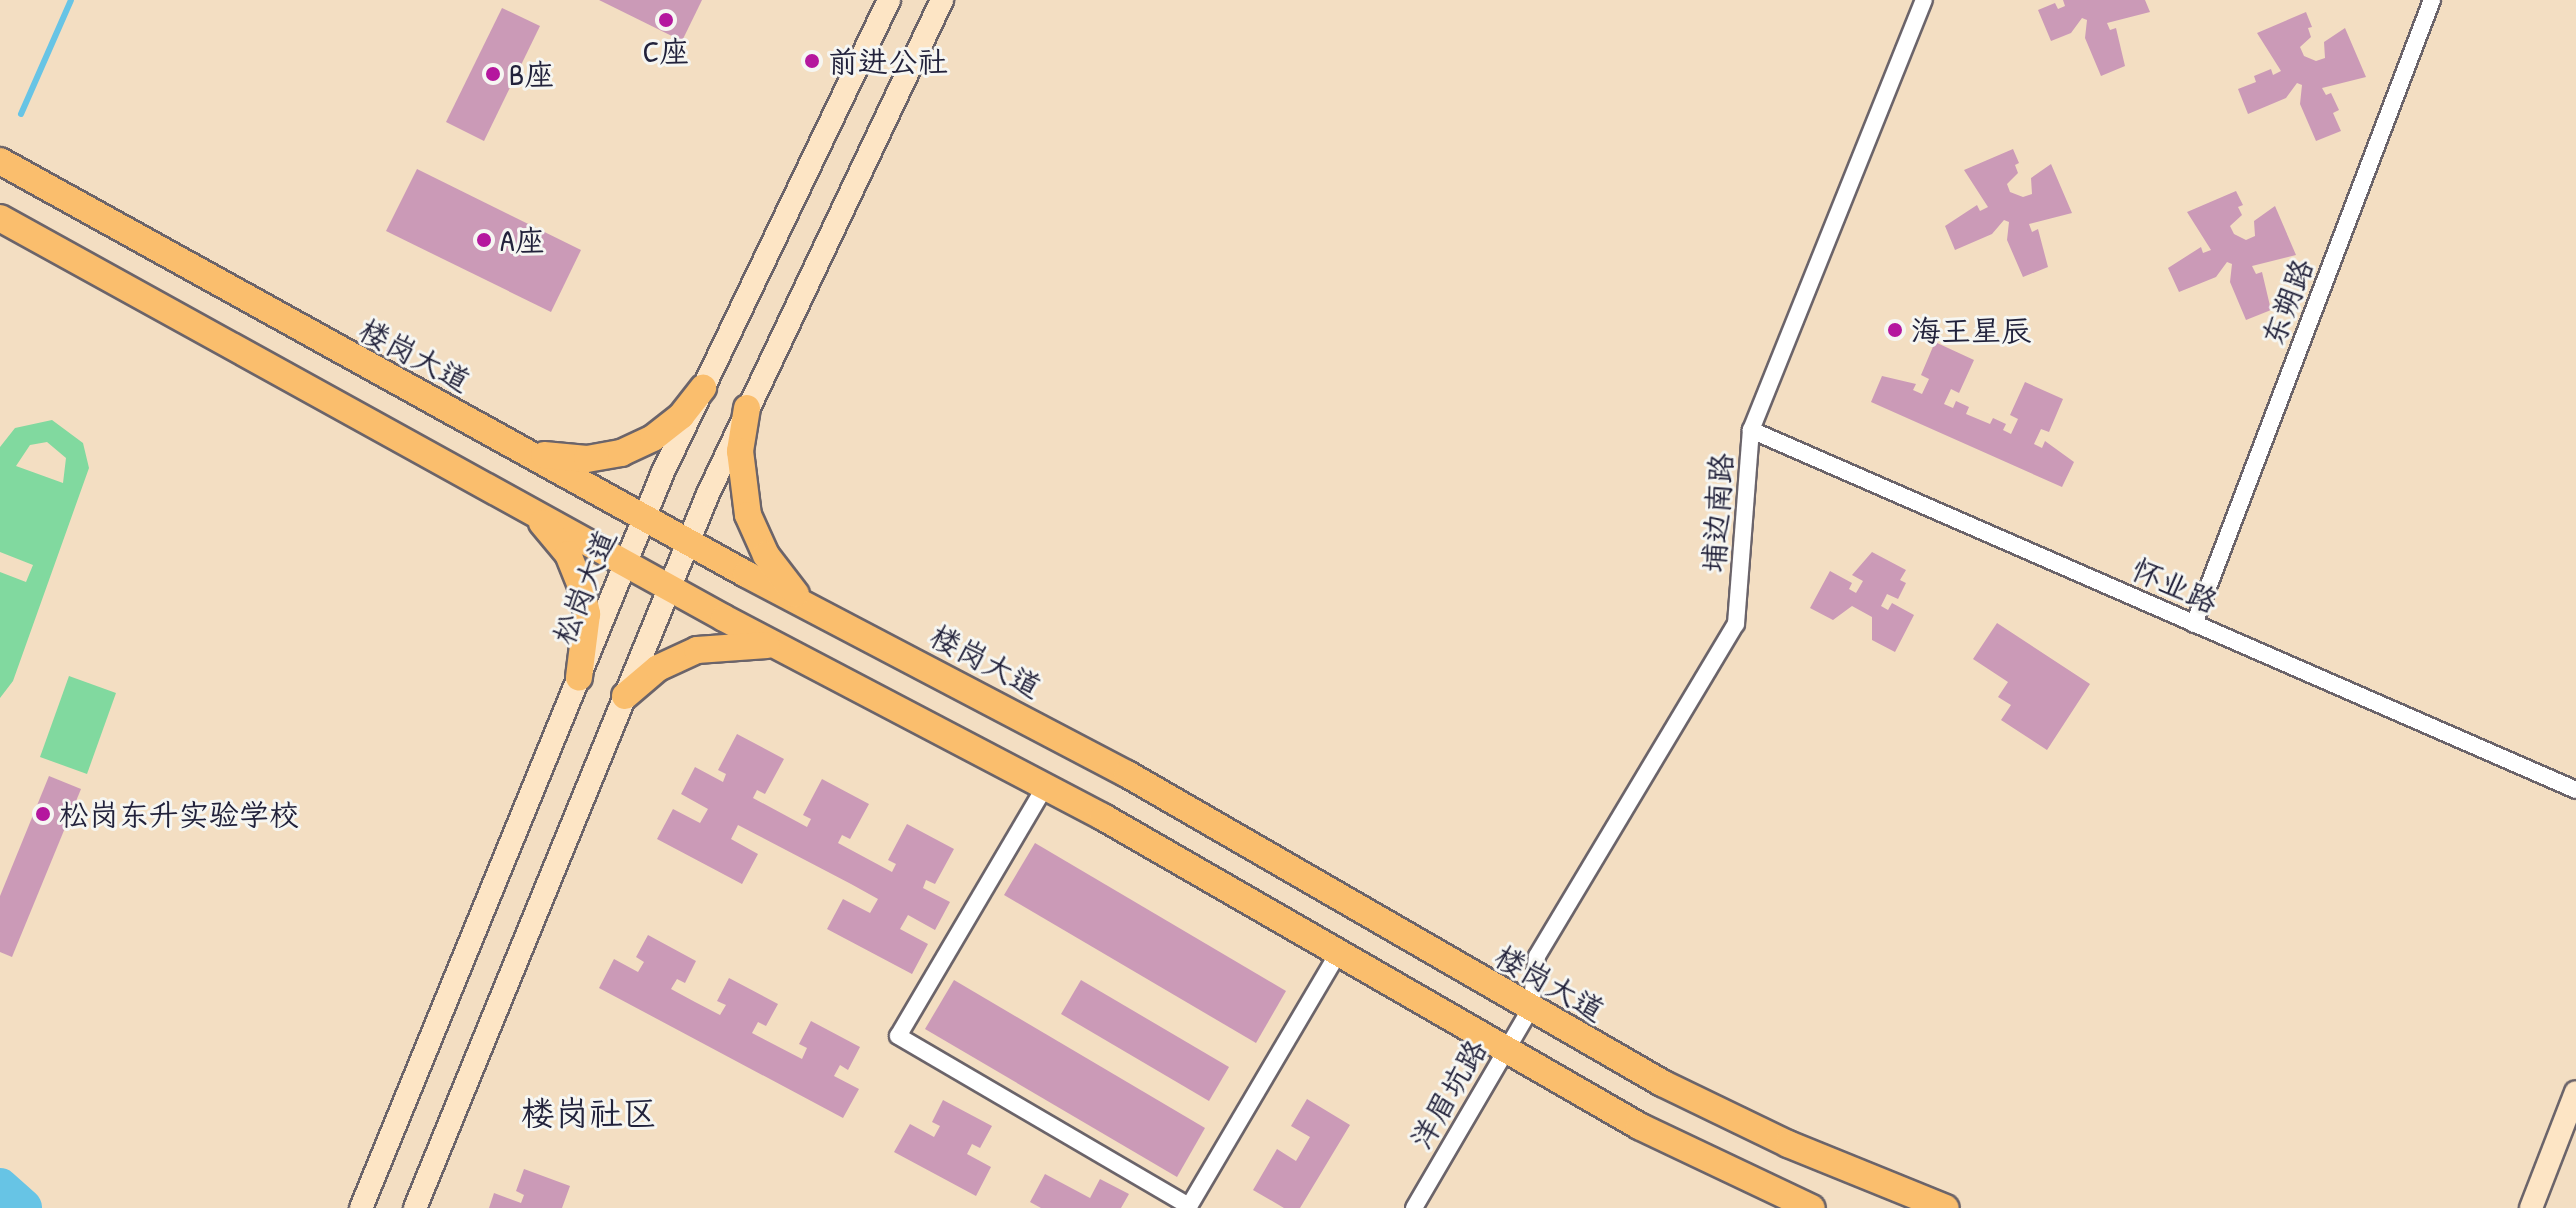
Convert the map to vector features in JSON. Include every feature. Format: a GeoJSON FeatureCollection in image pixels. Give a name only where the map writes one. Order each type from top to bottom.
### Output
{"type":"FeatureCollection","features":[{"type":"Feature","properties":{"kind":"main road","name":"松岗大道"},"geometry":{"type":"LineString","coordinates":[[361,1208],[645,517],[703,388],[889,0]]}},
{"type":"Feature","properties":{"kind":"main road"},"geometry":{"type":"LineString","coordinates":[[415,1208],[688,541],[747,408],[942,0]]}},
{"type":"Feature","properties":{"kind":"main road","name":"楼岗大道"},"geometry":{"type":"LineString","coordinates":[[0,161],[688,541],[1127,774],[1531,1008],[1724,1115],[1946,1208]]}},
{"type":"Feature","properties":{"kind":"main road"},"geometry":{"type":"LineString","coordinates":[[0,218],[670,587],[1046,785],[1639,1126],[1812,1208]]}},
{"type":"Feature","properties":{"kind":"main road"},"geometry":{"type":"LineString","coordinates":[[518,447],[551,457],[587,459],[621,453],[653,438],[681,416],[703,388]]}},
{"type":"Feature","properties":{"kind":"main road"},"geometry":{"type":"LineString","coordinates":[[747,408],[740,451],[748,515],[778,574],[808,605]]}},
{"type":"Feature","properties":{"kind":"main road"},"geometry":{"type":"LineString","coordinates":[[497,492],[525,508],[568,554],[587,614],[579,677]]}},
{"type":"Feature","properties":{"kind":"main road"},"geometry":{"type":"LineString","coordinates":[[625,696],[658,668],[697,650],[739,643],[782,647]]}},
{"type":"Feature","properties":{"kind":"main road"},"geometry":{"type":"LineString","coordinates":[[2531,1208],[2576,1092]]}},
{"type":"Feature","properties":{"kind":"street","name":"埔边南路"},"geometry":{"type":"LineString","coordinates":[[1531,1008],[1537,956],[1736,624],[1751,430],[1924,0]]}},
{"type":"Feature","properties":{"kind":"street","name":"东朔路"},"geometry":{"type":"LineString","coordinates":[[2194,624],[2432,0]]}},
{"type":"Feature","properties":{"kind":"street","name":"怀业路"},"geometry":{"type":"LineString","coordinates":[[1751,430],[2576,790]]}},
{"type":"Feature","properties":{"kind":"street"},"geometry":{"type":"LineString","coordinates":[[1046,785],[898,1036],[1188,1207],[1338,953]]}},
{"type":"Feature","properties":{"kind":"street","name":"洋眉坑路"},"geometry":{"type":"LineString","coordinates":[[1414,1208],[1531,1008]]}},
{"type":"Feature","properties":{"kind":"green space"},"geometry":{"type":"Polygon","coordinates":[[[52,420],[83,443],[89,468],[13,681],[0,698],[0,572],[26,582],[33,565],[0,552],[0,447],[15,428],[52,420]],[[47,442],[30,445],[16,466],[63,483],[66,458],[47,442]]]}},
{"type":"Feature","properties":{"kind":"green space"},"geometry":{"type":"Polygon","coordinates":[[[69,676],[116,693],[87,774],[40,757],[69,676]]]}},
{"type":"Feature","properties":{"kind":"building","name":"C座"},"geometry":{"type":"Polygon","coordinates":[[[599,0],[702,0],[682,41],[599,0]]]}},
{"type":"Feature","properties":{"kind":"building"},"geometry":{"type":"Polygon","coordinates":[[[2063,0],[2145,0],[2150,12],[2107,23],[2110,30],[2116,28],[2125,66],[2101,76],[2085,38],[2087,20],[2082,18],[2071,33],[2051,41],[2038,10],[2055,3],[2058,9],[2065,6],[2063,0]]]}},
{"type":"Feature","properties":{"kind":"building","name":"B座"},"geometry":{"type":"Polygon","coordinates":[[[502,8],[540,26],[484,141],[446,122],[502,8]]]}},
{"type":"Feature","properties":{"kind":"building"},"geometry":{"type":"Polygon","coordinates":[[[2306,12],[2312,27],[2308,28],[2311,37],[2300,47],[2304,56],[2316,61],[2325,58],[2324,42],[2345,28],[2366,77],[2322,88],[2326,95],[2331,93],[2339,110],[2333,113],[2341,131],[2316,141],[2300,104],[2302,85],[2297,83],[2286,98],[2248,114],[2238,89],[2256,82],[2254,76],[2271,69],[2273,75],[2281,71],[2257,33],[2306,12]]]}},
{"type":"Feature","properties":{"kind":"building"},"geometry":{"type":"Polygon","coordinates":[[[2013,149],[2019,163],[2015,165],[2018,173],[2007,184],[2010,192],[2023,197],[2032,194],[2031,178],[2051,164],[2072,213],[2029,224],[2032,232],[2038,229],[2048,267],[2023,277],[2007,240],[2009,222],[2004,220],[1992,234],[1955,250],[1945,226],[1977,205],[1980,211],[1988,207],[1964,170],[2013,149]]]}},
{"type":"Feature","properties":{"kind":"building","name":"A座"},"geometry":{"type":"Polygon","coordinates":[[[417,169],[581,250],[551,312],[386,231],[417,169]]]}},
{"type":"Feature","properties":{"kind":"building"},"geometry":{"type":"Polygon","coordinates":[[[2236,191],[2243,205],[2238,207],[2242,215],[2230,226],[2234,234],[2246,240],[2255,236],[2254,221],[2275,206],[2296,255],[2252,266],[2256,274],[2262,272],[2271,310],[2246,320],[2230,282],[2232,264],[2227,262],[2216,277],[2179,292],[2168,268],[2201,247],[2203,253],[2211,250],[2187,212],[2236,191]]]}},
{"type":"Feature","properties":{"kind":"building"},"geometry":{"type":"Polygon","coordinates":[[[1935,342],[1974,360],[1959,393],[1951,389],[1944,404],[1953,408],[1956,401],[1969,407],[1966,414],[1990,424],[1993,418],[2006,424],[2003,430],[2011,434],[2018,419],[2010,415],[2025,382],[2063,399],[2049,432],[2041,429],[2034,444],[2042,448],[2045,441],[2074,462],[2062,487],[1871,402],[1882,376],[1916,384],[1913,390],[1922,394],[1929,379],[1921,375],[1935,342]]]}},
{"type":"Feature","properties":{"kind":"building"},"geometry":{"type":"Polygon","coordinates":[[[1872,552],[1906,570],[1900,580],[1906,583],[1898,599],[1887,594],[1881,606],[1888,610],[1892,603],[1914,615],[1895,652],[1872,640],[1872,617],[1852,606],[1833,620],[1810,608],[1830,571],[1852,583],[1849,589],[1856,593],[1863,581],[1852,575],[1872,552]]]}},
{"type":"Feature","properties":{"kind":"building"},"geometry":{"type":"Polygon","coordinates":[[[1997,623],[2090,684],[2047,750],[2001,720],[2011,705],[1998,697],[2008,682],[1973,659],[1997,623]]]}},
{"type":"Feature","properties":{"kind":"building"},"geometry":{"type":"Polygon","coordinates":[[[737,734],[784,759],[765,794],[757,790],[753,798],[807,827],[811,819],[803,815],[822,779],[869,804],[850,839],[842,835],[838,843],[892,872],[896,864],[888,860],[907,824],[954,849],[935,884],[926,880],[923,888],[950,902],[935,930],[908,915],[900,929],[928,944],[912,974],[827,929],[843,899],[870,913],[878,899],[851,884],[738,825],[731,839],[758,854],[742,884],[657,839],[673,809],[700,823],[708,809],[681,794],[695,767],[723,782],[726,774],[718,770],[737,734]]]}},
{"type":"Feature","properties":{"kind":"building"},"geometry":{"type":"Polygon","coordinates":[[[49,776],[81,789],[12,957],[0,952],[0,896],[49,776]]]}},
{"type":"Feature","properties":{"kind":"building"},"geometry":{"type":"Polygon","coordinates":[[[1035,843],[1286,991],[1256,1043],[1004,895],[1035,843]]]}},
{"type":"Feature","properties":{"kind":"building"},"geometry":{"type":"Polygon","coordinates":[[[648,935],[696,961],[685,983],[677,979],[671,989],[695,1002],[720,1015],[726,1005],[717,1001],[729,978],[778,1004],[766,1026],[758,1022],[752,1033],[802,1059],[807,1048],[799,1044],[811,1021],[860,1047],[848,1070],[840,1065],[834,1076],[859,1089],[843,1118],[599,988],[614,959],[638,972],[644,962],[636,957],[648,935]]]}},
{"type":"Feature","properties":{"kind":"building"},"geometry":{"type":"Polygon","coordinates":[[[954,980],[1205,1128],[1177,1177],[925,1029],[954,980]]]}},
{"type":"Feature","properties":{"kind":"building"},"geometry":{"type":"Polygon","coordinates":[[[1081,980],[1229,1067],[1209,1101],[1061,1014],[1081,980]]]}},
{"type":"Feature","properties":{"kind":"building"},"geometry":{"type":"Polygon","coordinates":[[[1307,1099],[1350,1125],[1300,1208],[1284,1208],[1253,1190],[1277,1149],[1296,1161],[1310,1137],[1291,1126],[1307,1099]]]}},
{"type":"Feature","properties":{"kind":"building"},"geometry":{"type":"Polygon","coordinates":[[[943,1100],[992,1126],[980,1148],[972,1144],[967,1154],[991,1167],[976,1196],[894,1152],[910,1124],[934,1137],[940,1126],[932,1122],[943,1100]]]}},
{"type":"Feature","properties":{"kind":"building"},"geometry":{"type":"Polygon","coordinates":[[[524,1169],[570,1186],[562,1208],[489,1208],[494,1193],[521,1203],[524,1195],[516,1191],[524,1169]]]}},
{"type":"Feature","properties":{"kind":"building"},"geometry":{"type":"Polygon","coordinates":[[[1045,1174],[1090,1198],[1100,1179],[1129,1194],[1121,1208],[1041,1208],[1030,1202],[1045,1174]]]}},
{"type":"Feature","properties":{"kind":"waterway"},"geometry":{"type":"LineString","coordinates":[[21,114],[71,0]]}},
{"type":"Feature","properties":{"kind":"waterway"},"geometry":{"type":"LineString","coordinates":[[0,1187],[23,1208]]}},
{"type":"Feature","properties":{"kind":"place","name":"C座"},"geometry":{"type":"Point","coordinates":[666,20]}},
{"type":"Feature","properties":{"kind":"place","name":"前进公社"},"geometry":{"type":"Point","coordinates":[812,61]}},
{"type":"Feature","properties":{"kind":"place","name":"B座"},"geometry":{"type":"Point","coordinates":[493,74]}},
{"type":"Feature","properties":{"kind":"place","name":"A座"},"geometry":{"type":"Point","coordinates":[484,240]}},
{"type":"Feature","properties":{"kind":"place","name":"海王星辰"},"geometry":{"type":"Point","coordinates":[1895,330]}},
{"type":"Feature","properties":{"kind":"place","name":"松岗东升实验学校"},"geometry":{"type":"Point","coordinates":[43,814]}},
{"type":"Feature","properties":{"kind":"district","name":"楼岗社区"},"geometry":{"type":"Point","coordinates":[589,1114]}}]}
